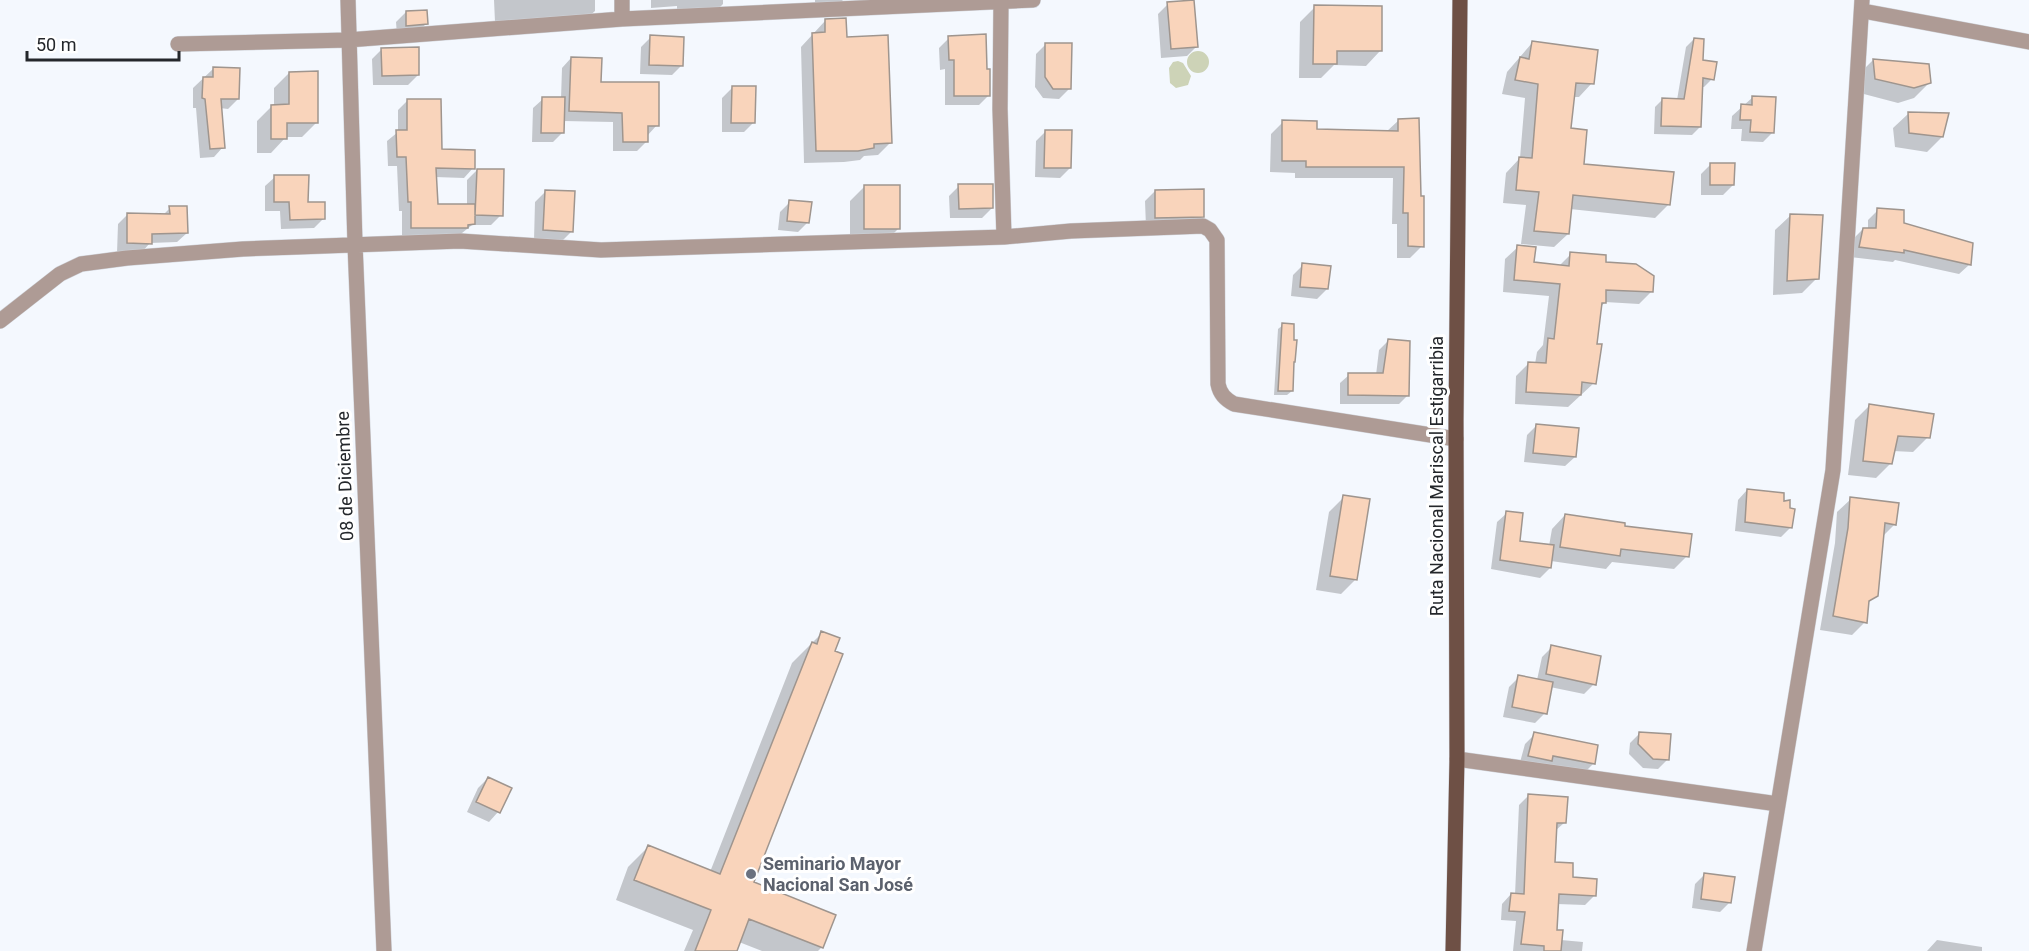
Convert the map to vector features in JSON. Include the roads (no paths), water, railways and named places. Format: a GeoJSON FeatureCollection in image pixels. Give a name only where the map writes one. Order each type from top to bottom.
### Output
{"type":"FeatureCollection","features":[{"type":"Feature","properties":{"kind":"main road","name":"Ruta Nacional Mariscal Estigarribia"},"geometry":{"type":"LineString","coordinates":[[1452,951],[1457,759],[1456,439],[1460,0]]}},
{"type":"Feature","properties":{"kind":"street","name":"08 de Diciembre"},"geometry":{"type":"LineString","coordinates":[[348,0],[355,244],[384,951]]}},
{"type":"Feature","properties":{"kind":"street"},"geometry":{"type":"LineString","coordinates":[[622,0],[622,19]]}},
{"type":"Feature","properties":{"kind":"street"},"geometry":{"type":"LineString","coordinates":[[178,44],[348,40],[622,19],[1033,0]]}},
{"type":"Feature","properties":{"kind":"street"},"geometry":{"type":"LineString","coordinates":[[1001,2],[1000,109],[1004,237]]}},
{"type":"Feature","properties":{"kind":"street"},"geometry":{"type":"LineString","coordinates":[[1754,951],[1833,470],[1862,5],[2029,42]]}},
{"type":"Feature","properties":{"kind":"street"},"geometry":{"type":"LineString","coordinates":[[0,321],[60,274],[81,264],[243,249],[460,241],[601,250],[1004,237],[1071,231],[1207,228],[1217,240],[1218,384],[1222,396],[1227,401],[1234,404],[1456,439]]}},
{"type":"Feature","properties":{"kind":"street"},"geometry":{"type":"LineString","coordinates":[[1457,759],[1778,804]]}},
{"type":"Feature","properties":{"kind":"place","name":"Seminario Mayor Nacional San José"},"geometry":{"type":"Point","coordinates":[751,874]}}]}
